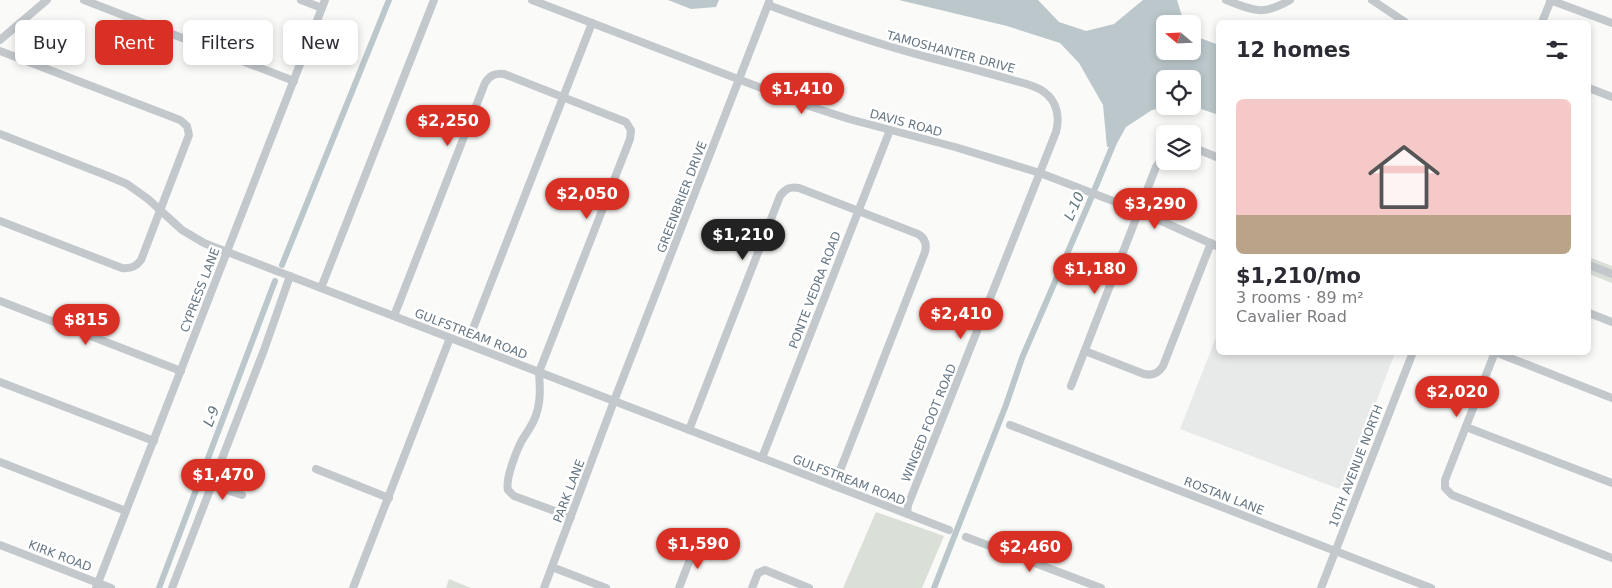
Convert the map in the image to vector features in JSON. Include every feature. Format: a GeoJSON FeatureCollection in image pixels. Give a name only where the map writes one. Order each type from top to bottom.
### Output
{"type":"FeatureCollection","features":[{"type":"Feature","properties":{"kind":"street"},"geometry":{"type":"LineString","coordinates":[[0,40],[47,0]]}},
{"type":"Feature","properties":{"kind":"street"},"geometry":{"type":"LineString","coordinates":[[84,0],[294,81]]}},
{"type":"Feature","properties":{"kind":"street"},"geometry":{"type":"LineString","coordinates":[[300,0],[322,8]]}},
{"type":"Feature","properties":{"kind":"street","name":"CYPRESS LANE"},"geometry":{"type":"LineString","coordinates":[[97,586],[325,0]]}},
{"type":"Feature","properties":{"kind":"street"},"geometry":{"type":"LineString","coordinates":[[322,288],[434,0]]}},
{"type":"Feature","properties":{"kind":"street","name":"DAVIS ROAD"},"geometry":{"type":"LineString","coordinates":[[532,0],[803,104],[1040,173],[1139,211],[1216,246]]}},
{"type":"Feature","properties":{"kind":"street"},"geometry":{"type":"LineString","coordinates":[[1226,0],[1247,8],[1267,10],[1274,9],[1290,0]]}},
{"type":"Feature","properties":{"kind":"street"},"geometry":{"type":"LineString","coordinates":[[1372,0],[1402,20]]}},
{"type":"Feature","properties":{"kind":"street"},"geometry":{"type":"LineString","coordinates":[[1543,20],[1550,0],[1612,24]]}},
{"type":"Feature","properties":{"kind":"street","name":"GREENBRIER DRIVE"},"geometry":{"type":"LineString","coordinates":[[614,401],[769,2]]}},
{"type":"Feature","properties":{"kind":"street","name":"TAMOSHANTER DRIVE"},"geometry":{"type":"LineString","coordinates":[[769,2],[854,36],[1041,90],[1053,102],[1058,120],[1056,132],[1040,173]]}},
{"type":"Feature","properties":{"kind":"street"},"geometry":{"type":"LineString","coordinates":[[467,344],[592,23]]}},
{"type":"Feature","properties":{"kind":"street"},"geometry":{"type":"LineString","coordinates":[[0,51],[184,123],[188,130],[188,139],[141,260],[131,268],[122,268],[0,221]]}},
{"type":"Feature","properties":{"kind":"street"},"geometry":{"type":"LineString","coordinates":[[394,316],[488,79],[495,74],[504,74],[622,120],[629,126],[631,134],[539,372],[540,388],[537,414],[530,430],[519,446],[507,486],[510,493],[514,496],[571,517]]}},
{"type":"Feature","properties":{"kind":"street"},"geometry":{"type":"LineString","coordinates":[[1591,89],[1612,97]]}},
{"type":"Feature","properties":{"kind":"street","name":"PONTE VEDRA ROAD"},"geometry":{"type":"LineString","coordinates":[[762,458],[890,130]]}},
{"type":"Feature","properties":{"kind":"street","name":"GULFSTREAM ROAD"},"geometry":{"type":"LineString","coordinates":[[0,134],[117,180],[140,193],[170,220],[191,235],[227,252],[949,530]]}},
{"type":"Feature","properties":{"kind":"street"},"geometry":{"type":"LineString","coordinates":[[1201,151],[1216,157]]}},
{"type":"Feature","properties":{"kind":"street"},"geometry":{"type":"LineString","coordinates":[[1071,386],[1156,167]]}},
{"type":"Feature","properties":{"kind":"street","name":"WINGED FOOT ROAD"},"geometry":{"type":"LineString","coordinates":[[907,514],[908,505],[1040,173]]}},
{"type":"Feature","properties":{"kind":"street"},"geometry":{"type":"LineString","coordinates":[[689,430],[783,192],[790,188],[799,188],[918,234],[924,239],[926,248],[834,486]]}},
{"type":"Feature","properties":{"kind":"street"},"geometry":{"type":"LineString","coordinates":[[1084,351],[1144,374],[1153,375],[1160,370],[1211,243]]}},
{"type":"Feature","properties":{"kind":"street"},"geometry":{"type":"LineString","coordinates":[[1591,266],[1612,274]]}},
{"type":"Feature","properties":{"kind":"street"},"geometry":{"type":"LineString","coordinates":[[172,588],[264,350],[290,276]]}},
{"type":"Feature","properties":{"kind":"street"},"geometry":{"type":"LineString","coordinates":[[0,301],[181,371]]}},
{"type":"Feature","properties":{"kind":"street"},"geometry":{"type":"LineString","coordinates":[[1591,314],[1612,322]]}},
{"type":"Feature","properties":{"kind":"street"},"geometry":{"type":"LineString","coordinates":[[353,588],[450,338]]}},
{"type":"Feature","properties":{"kind":"street","name":"10TH AVENUE NORTH"},"geometry":{"type":"LineString","coordinates":[[1321,588],[1412,355]]}},
{"type":"Feature","properties":{"kind":"street"},"geometry":{"type":"LineString","coordinates":[[1494,355],[1445,480],[1445,488],[1452,495],[1612,558]]}},
{"type":"Feature","properties":{"kind":"street"},"geometry":{"type":"LineString","coordinates":[[1503,355],[1612,398]]}},
{"type":"Feature","properties":{"kind":"street"},"geometry":{"type":"LineString","coordinates":[[0,382],[154,441]]}},
{"type":"Feature","properties":{"kind":"street","name":"PARK LANE"},"geometry":{"type":"LineString","coordinates":[[544,588],[614,401]]}},
{"type":"Feature","properties":{"kind":"street","name":"ROSTAN LANE"},"geometry":{"type":"LineString","coordinates":[[1010,425],[1431,588]]}},
{"type":"Feature","properties":{"kind":"street"},"geometry":{"type":"LineString","coordinates":[[1466,427],[1612,483]]}},
{"type":"Feature","properties":{"kind":"street"},"geometry":{"type":"LineString","coordinates":[[0,462],[126,511]]}},
{"type":"Feature","properties":{"kind":"street"},"geometry":{"type":"LineString","coordinates":[[316,469],[389,498]]}},
{"type":"Feature","properties":{"kind":"street"},"geometry":{"type":"LineString","coordinates":[[211,485],[242,495]]}},
{"type":"Feature","properties":{"kind":"street"},"geometry":{"type":"LineString","coordinates":[[966,537],[1101,588]]}},
{"type":"Feature","properties":{"kind":"street"},"geometry":{"type":"LineString","coordinates":[[678,588],[696,544]]}},
{"type":"Feature","properties":{"kind":"street","name":"KIRK ROAD"},"geometry":{"type":"LineString","coordinates":[[0,545],[97,586],[111,588]]}},
{"type":"Feature","properties":{"kind":"street"},"geometry":{"type":"LineString","coordinates":[[552,567],[606,588]]}},
{"type":"Feature","properties":{"kind":"street"},"geometry":{"type":"LineString","coordinates":[[752,588],[758,573],[764,570],[809,588]]}},
{"type":"Feature","properties":{"kind":"shaded area"},"geometry":{"type":"Polygon","coordinates":[[[668,0],[719,0],[716,7],[691,9],[668,0]]]}},
{"type":"Feature","properties":{"kind":"shaded area"},"geometry":{"type":"Polygon","coordinates":[[[899,0],[1038,0],[1059,22],[1086,31],[1114,24],[1143,0],[1177,0],[1182,15],[1156,15],[1156,60],[1201,60],[1201,38],[1216,44],[1216,114],[1201,109],[1201,70],[1156,70],[1156,109],[1126,127],[1116,145],[1107,147],[1103,105],[1079,63],[1060,43],[1007,26],[899,0]]]}},
{"type":"Feature","properties":{"kind":"shaded area"},"geometry":{"type":"Polygon","coordinates":[[[1591,258],[1612,266],[1612,283],[1591,275],[1591,258]]]}},
{"type":"Feature","properties":{"kind":"shaded area"},"geometry":{"type":"Polygon","coordinates":[[[1216,338],[1216,355],[1394,355],[1342,490],[1180,429],[1216,338]]]}},
{"type":"Feature","properties":{"kind":"shaded area"},"geometry":{"type":"Polygon","coordinates":[[[876,512],[944,536],[922,588],[843,588],[876,512]]]}},
{"type":"Feature","properties":{"kind":"shaded area"},"geometry":{"type":"Polygon","coordinates":[[[449,579],[471,588],[446,588],[449,579]]]}},
{"type":"Feature","properties":{"kind":"waterway","name":"L-9"},"geometry":{"type":"LineString","coordinates":[[282,265],[389,0]]}},
{"type":"Feature","properties":{"kind":"waterway","name":"L-10"},"geometry":{"type":"LineString","coordinates":[[934,588],[1006,405],[1022,358],[1115,140]]}},
{"type":"Feature","properties":{"kind":"waterway","name":"L-9"},"geometry":{"type":"LineString","coordinates":[[159,588],[275,281]]}}]}
